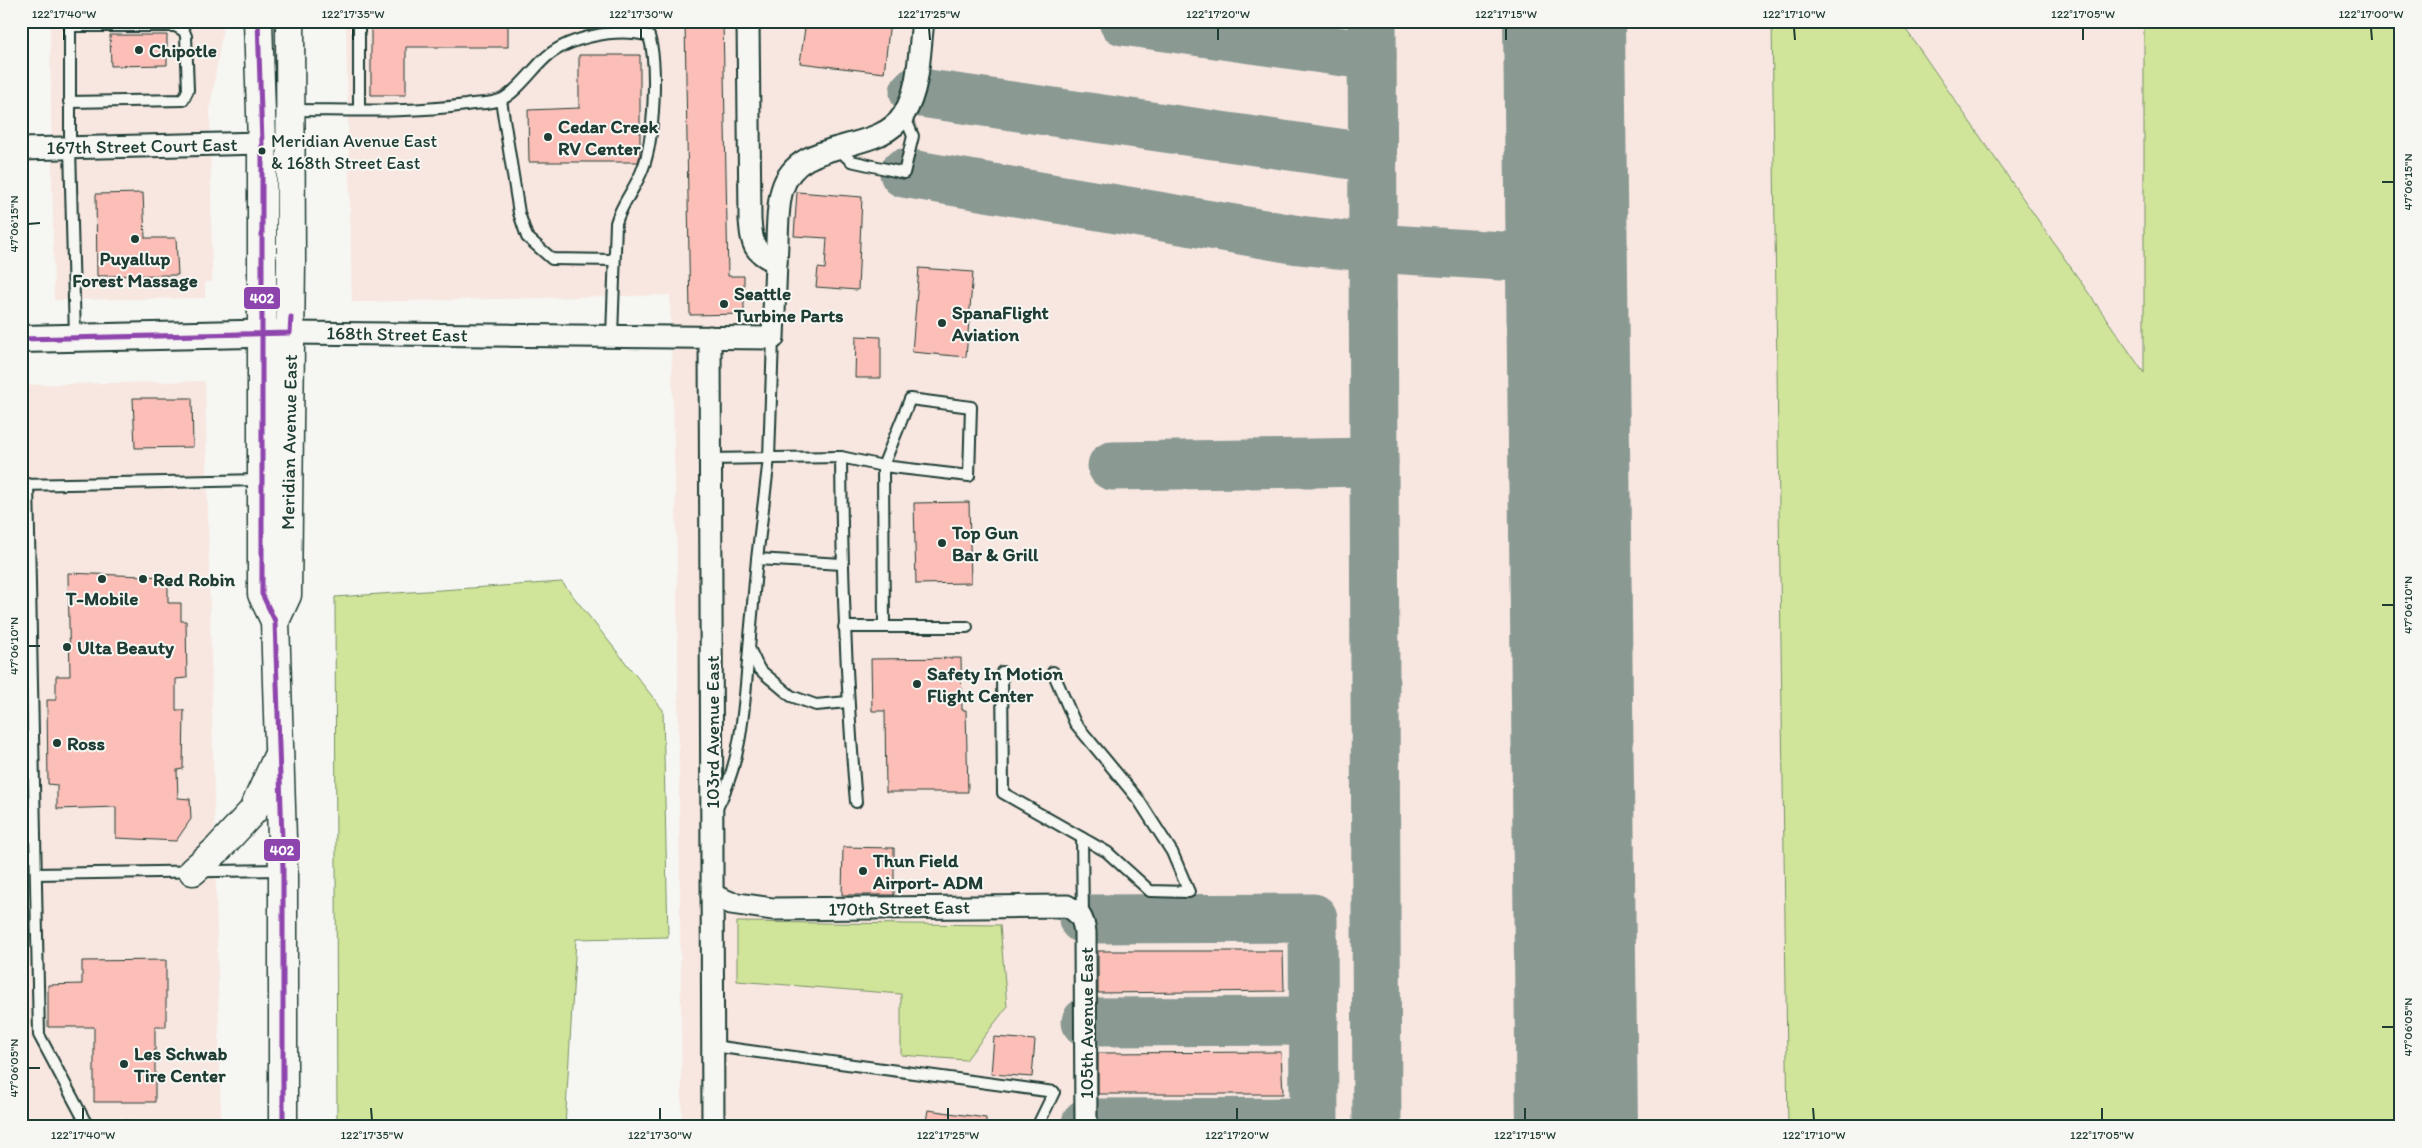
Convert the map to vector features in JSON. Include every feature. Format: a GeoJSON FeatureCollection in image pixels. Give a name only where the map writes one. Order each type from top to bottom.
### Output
{"type":"FeatureCollection","features":[{"type":"Feature","properties":{"kind":"main road","name":"Meridian Avenue East"},"geometry":{"type":"LineString","coordinates":[[275,621],[287,595],[290,333],[290,21]]}},
{"type":"Feature","properties":{"kind":"main road","name":"Meridian Avenue East"},"geometry":{"type":"LineString","coordinates":[[259,30],[262,143],[262,594],[275,621],[283,870],[283,1127]]}},
{"type":"Feature","properties":{"kind":"main road"},"geometry":{"type":"LineString","coordinates":[[193,871],[218,850],[253,811],[278,755]]}},
{"type":"Feature","properties":{"kind":"street"},"geometry":{"type":"LineString","coordinates":[[748,21],[751,236],[755,249],[764,257],[776,262]]}},
{"type":"Feature","properties":{"kind":"street"},"geometry":{"type":"LineString","coordinates":[[773,338],[776,262],[782,191],[787,178],[798,165],[815,155],[880,134],[896,124],[904,115],[914,92],[923,21]]}},
{"type":"Feature","properties":{"kind":"street","name":"167th Street Court East"},"geometry":{"type":"LineString","coordinates":[[21,149],[262,143]]}},
{"type":"Feature","properties":{"kind":"street","name":"168th Street East"},"geometry":{"type":"LineString","coordinates":[[21,339],[262,333],[773,338]]}},
{"type":"Feature","properties":{"kind":"street","name":"103rd Avenue East"},"geometry":{"type":"LineString","coordinates":[[710,338],[713,1127]]}},
{"type":"Feature","properties":{"kind":"street","name":"170th Street East"},"geometry":{"type":"LineString","coordinates":[[712,895],[731,903],[773,909],[1067,906],[1077,911],[1083,919]]}},
{"type":"Feature","properties":{"kind":"street","name":"105th Avenue East"},"geometry":{"type":"LineString","coordinates":[[1083,919],[1085,932],[1086,1127]]}},
{"type":"Feature","properties":{"kind":"lane"},"geometry":{"type":"LineString","coordinates":[[359,21],[359,110]]}},
{"type":"Feature","properties":{"kind":"lane"},"geometry":{"type":"LineString","coordinates":[[70,102],[183,100],[188,90],[186,36],[184,31],[167,25],[70,24],[70,102],[70,148],[75,338]]}},
{"type":"Feature","properties":{"kind":"lane"},"geometry":{"type":"LineString","coordinates":[[290,110],[424,110],[501,100],[526,79],[543,59],[583,38],[639,33],[649,36],[653,58],[652,111],[648,152],[643,170],[620,207],[616,223],[612,336]]}},
{"type":"Feature","properties":{"kind":"lane"},"geometry":{"type":"LineString","coordinates":[[501,100],[519,213],[527,237],[552,259],[614,260]]}},
{"type":"Feature","properties":{"kind":"lane"},"geometry":{"type":"LineString","coordinates":[[837,148],[851,161],[904,173],[914,136],[904,115]]}},
{"type":"Feature","properties":{"kind":"lane"},"geometry":{"type":"LineString","coordinates":[[712,817],[727,790],[741,742],[757,559],[769,458],[773,338]]}},
{"type":"Feature","properties":{"kind":"lane"},"geometry":{"type":"LineString","coordinates":[[710,459],[841,457],[883,466],[970,476],[971,407],[910,399],[883,466],[884,627]]}},
{"type":"Feature","properties":{"kind":"lane"},"geometry":{"type":"LineString","coordinates":[[841,457],[842,564],[847,702],[856,802]]}},
{"type":"Feature","properties":{"kind":"lane"},"geometry":{"type":"LineString","coordinates":[[131,1127],[87,1125],[39,1035],[36,874],[26,640],[25,484],[261,480]]}},
{"type":"Feature","properties":{"kind":"lane"},"geometry":{"type":"LineString","coordinates":[[757,559],[842,564]]}},
{"type":"Feature","properties":{"kind":"lane"},"geometry":{"type":"LineString","coordinates":[[844,627],[967,627]]}},
{"type":"Feature","properties":{"kind":"lane"},"geometry":{"type":"LineString","coordinates":[[749,648],[759,669],[791,696],[816,705],[847,702]]}},
{"type":"Feature","properties":{"kind":"lane"},"geometry":{"type":"LineString","coordinates":[[1002,672],[1004,793],[1108,852],[1150,892],[1188,892],[1172,852],[1138,799],[1075,723],[1053,672]]}},
{"type":"Feature","properties":{"kind":"lane"},"geometry":{"type":"LineString","coordinates":[[1082,838],[1083,919]]}},
{"type":"Feature","properties":{"kind":"lane"},"geometry":{"type":"LineString","coordinates":[[36,874],[283,870]]}},
{"type":"Feature","properties":{"kind":"lane"},"geometry":{"type":"LineString","coordinates":[[713,1046],[1054,1092],[1037,1127]]}},
{"type":"Feature","properties":{"kind":"shaded area"},"geometry":{"type":"Polygon","coordinates":[[[50,21],[224,21],[210,108],[212,282],[205,282],[205,298],[54,300],[50,21]]]}},
{"type":"Feature","properties":{"kind":"shaded area"},"geometry":{"type":"Polygon","coordinates":[[[346,21],[1772,21],[1788,1127],[682,1127],[677,554],[670,295],[352,302],[346,21]]]}},
{"type":"Feature","properties":{"kind":"shaded area"},"geometry":{"type":"Polygon","coordinates":[[[1900,21],[2144,21],[2145,374],[1900,21]]]}},
{"type":"Feature","properties":{"kind":"shaded area"},"geometry":{"type":"Polygon","coordinates":[[[205,381],[221,1127],[21,1127],[21,385],[205,381]]]}},
{"type":"Feature","properties":{"kind":"green space"},"geometry":{"type":"Polygon","coordinates":[[[1772,21],[1900,21],[2144,373],[2144,21],[2401,21],[2401,1127],[1788,1127],[1772,21]]]}},
{"type":"Feature","properties":{"kind":"green space"},"geometry":{"type":"Polygon","coordinates":[[[562,582],[663,710],[668,937],[576,939],[565,1127],[337,1127],[335,597],[562,582]]]}},
{"type":"Feature","properties":{"kind":"green space"},"geometry":{"type":"Polygon","coordinates":[[[737,922],[1000,925],[1007,1007],[966,1060],[901,1055],[901,994],[737,981],[737,922]]]}},
{"type":"Feature","properties":{"kind":"building"},"geometry":{"type":"Polygon","coordinates":[[[371,21],[508,21],[508,47],[406,47],[406,95],[371,95],[371,21]]]}},
{"type":"Feature","properties":{"kind":"building"},"geometry":{"type":"Polygon","coordinates":[[[685,21],[723,21],[728,276],[744,276],[744,314],[690,315],[685,21]]]}},
{"type":"Feature","properties":{"kind":"building"},"geometry":{"type":"Polygon","coordinates":[[[806,21],[890,21],[884,73],[800,63],[806,21]]]}},
{"type":"Feature","properties":{"kind":"building","name":"Chipotle"},"geometry":{"type":"Polygon","coordinates":[[[110,35],[167,35],[167,65],[111,66],[110,35]]]}},
{"type":"Feature","properties":{"kind":"building"},"geometry":{"type":"Polygon","coordinates":[[[579,55],[640,55],[640,155],[638,162],[529,162],[528,110],[579,108],[579,55]]]}},
{"type":"Feature","properties":{"kind":"building"},"geometry":{"type":"Polygon","coordinates":[[[797,192],[862,197],[858,290],[816,287],[818,268],[825,269],[827,238],[794,236],[797,192]]]}},
{"type":"Feature","properties":{"kind":"building"},"geometry":{"type":"Polygon","coordinates":[[[143,193],[145,238],[176,238],[178,275],[97,276],[96,194],[143,193]]]}},
{"type":"Feature","properties":{"kind":"building"},"geometry":{"type":"Polygon","coordinates":[[[919,268],[973,272],[966,357],[912,352],[919,268]]]}},
{"type":"Feature","properties":{"kind":"building"},"geometry":{"type":"Polygon","coordinates":[[[856,336],[881,337],[881,378],[855,378],[856,336]]]}},
{"type":"Feature","properties":{"kind":"building"},"geometry":{"type":"Polygon","coordinates":[[[133,398],[192,398],[193,447],[135,448],[133,398]]]}},
{"type":"Feature","properties":{"kind":"building","name":"Top Gun Bar & Grill"},"geometry":{"type":"Polygon","coordinates":[[[969,502],[971,583],[916,584],[914,503],[969,502]]]}},
{"type":"Feature","properties":{"kind":"building"},"geometry":{"type":"Polygon","coordinates":[[[68,573],[168,577],[168,603],[181,603],[181,621],[186,621],[187,678],[176,679],[176,710],[184,710],[183,769],[177,770],[178,798],[190,799],[191,819],[176,841],[116,838],[116,807],[57,809],[57,785],[48,784],[47,700],[56,700],[56,676],[70,676],[68,573]]]}},
{"type":"Feature","properties":{"kind":"building"},"geometry":{"type":"Polygon","coordinates":[[[961,658],[962,710],[966,710],[968,792],[886,792],[885,711],[872,711],[871,659],[961,658]]]}},
{"type":"Feature","properties":{"kind":"building"},"geometry":{"type":"Polygon","coordinates":[[[843,847],[894,848],[894,895],[842,895],[843,847]]]}},
{"type":"Feature","properties":{"kind":"building"},"geometry":{"type":"Polygon","coordinates":[[[1098,951],[1283,951],[1284,991],[1098,993],[1098,951]]]}},
{"type":"Feature","properties":{"kind":"building","name":"Les Schwab Tire Center"},"geometry":{"type":"Polygon","coordinates":[[[166,960],[166,1027],[155,1027],[155,1102],[94,1102],[94,1027],[48,1027],[48,985],[82,984],[82,961],[166,960]]]}},
{"type":"Feature","properties":{"kind":"building"},"geometry":{"type":"Polygon","coordinates":[[[994,1037],[1035,1040],[1032,1077],[991,1074],[994,1037]]]}},
{"type":"Feature","properties":{"kind":"building"},"geometry":{"type":"Polygon","coordinates":[[[1281,1052],[1283,1094],[1098,1094],[1098,1053],[1281,1052]]]}},
{"type":"Feature","properties":{"kind":"building"},"geometry":{"type":"Polygon","coordinates":[[[928,1110],[986,1118],[986,1127],[925,1127],[928,1110]]]}},
{"type":"Feature","properties":{"kind":"taxiway"},"geometry":{"type":"LineString","coordinates":[[1123,21],[1372,56]]}},
{"type":"Feature","properties":{"kind":"taxiway"},"geometry":{"type":"LineString","coordinates":[[1372,21],[1377,1127]]}},
{"type":"Feature","properties":{"kind":"taxiway"},"geometry":{"type":"LineString","coordinates":[[914,92],[1373,158]]}},
{"type":"Feature","properties":{"kind":"taxiway"},"geometry":{"type":"LineString","coordinates":[[904,173],[1299,240],[1373,248],[1567,260]]}},
{"type":"Feature","properties":{"kind":"taxiway"},"geometry":{"type":"LineString","coordinates":[[1112,466],[1374,462]]}},
{"type":"Feature","properties":{"kind":"taxiway"},"geometry":{"type":"LineString","coordinates":[[1083,919],[1313,918],[1314,1127]]}},
{"type":"Feature","properties":{"kind":"taxiway"},"geometry":{"type":"LineString","coordinates":[[1086,1022],[1314,1021]]}},
{"type":"Feature","properties":{"kind":"taxiway"},"geometry":{"type":"LineString","coordinates":[[1086,1123],[1314,1122]]}},
{"type":"Feature","properties":{"kind":"runway"},"geometry":{"type":"LineString","coordinates":[[1564,21],[1577,1127]]}},
{"type":"Feature","properties":{"kind":"transit line","name":"402"},"geometry":{"type":"LineString","coordinates":[[258,21],[262,143],[262,594],[275,621],[283,870],[283,1127]]}},
{"type":"Feature","properties":{"kind":"transit line","name":"402"},"geometry":{"type":"LineString","coordinates":[[21,339],[290,333],[291,317]]}},
{"type":"Feature","properties":{"kind":"place","name":"Chipotle"},"geometry":{"type":"Point","coordinates":[139,50]}},
{"type":"Feature","properties":{"kind":"place","name":"Cedar Creek RV Center"},"geometry":{"type":"Point","coordinates":[548,137]}},
{"type":"Feature","properties":{"kind":"place","name":"Meridian Avenue East & 168th Street East"},"geometry":{"type":"Point","coordinates":[262,151]}},
{"type":"Feature","properties":{"kind":"place","name":"Puyallup Forest Massage"},"geometry":{"type":"Point","coordinates":[135,239]}},
{"type":"Feature","properties":{"kind":"place","name":"Seattle Turbine Parts"},"geometry":{"type":"Point","coordinates":[724,304]}},
{"type":"Feature","properties":{"kind":"place","name":"SpanaFlight Aviation"},"geometry":{"type":"Point","coordinates":[942,323]}},
{"type":"Feature","properties":{"kind":"place","name":"Top Gun Bar & Grill"},"geometry":{"type":"Point","coordinates":[942,543]}},
{"type":"Feature","properties":{"kind":"place","name":"T-Mobile"},"geometry":{"type":"Point","coordinates":[102,579]}},
{"type":"Feature","properties":{"kind":"place","name":"Red Robin"},"geometry":{"type":"Point","coordinates":[143,579]}},
{"type":"Feature","properties":{"kind":"place","name":"Ulta Beauty"},"geometry":{"type":"Point","coordinates":[67,647]}},
{"type":"Feature","properties":{"kind":"place","name":"Safety In Motion Flight Center"},"geometry":{"type":"Point","coordinates":[917,684]}},
{"type":"Feature","properties":{"kind":"place","name":"Ross"},"geometry":{"type":"Point","coordinates":[57,743]}},
{"type":"Feature","properties":{"kind":"place","name":"Thun Field Airport- ADM"},"geometry":{"type":"Point","coordinates":[863,871]}},
{"type":"Feature","properties":{"kind":"place","name":"Les Schwab Tire Center"},"geometry":{"type":"Point","coordinates":[124,1064]}}]}
